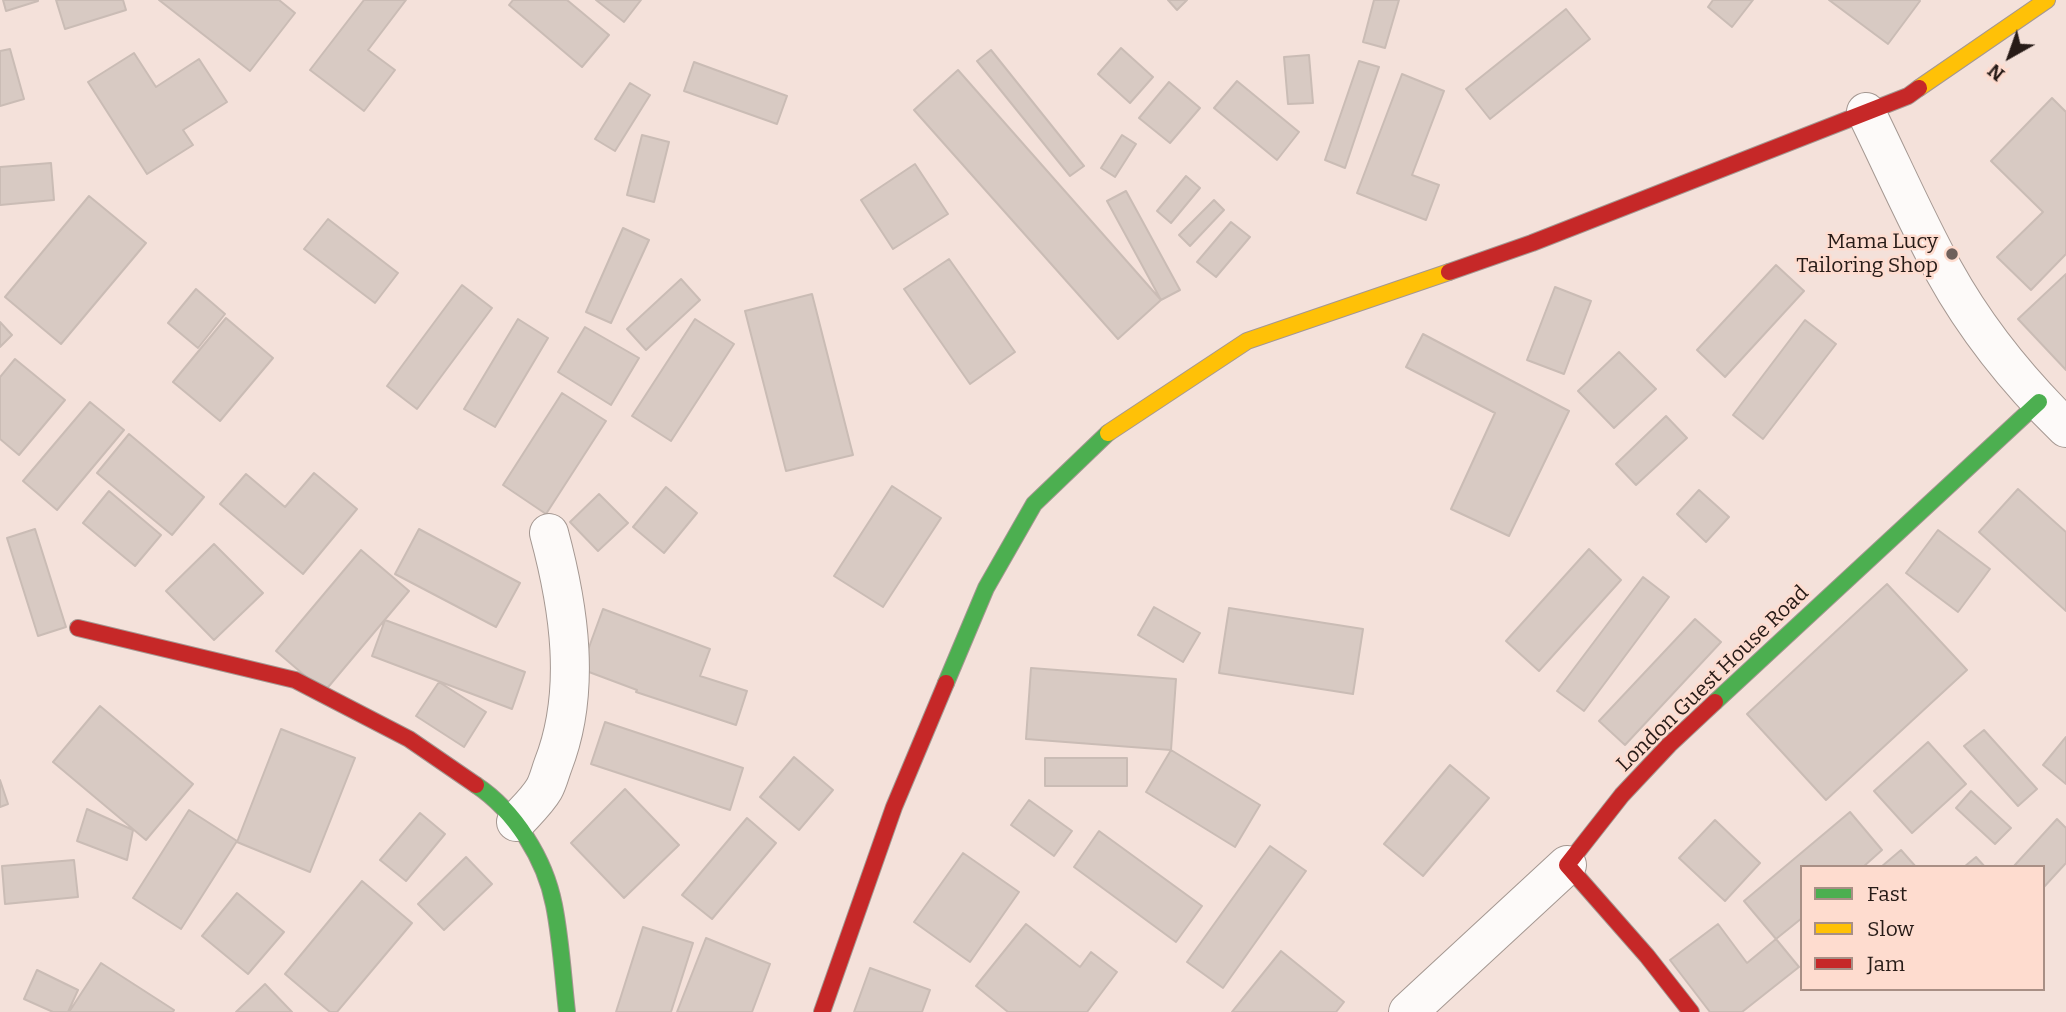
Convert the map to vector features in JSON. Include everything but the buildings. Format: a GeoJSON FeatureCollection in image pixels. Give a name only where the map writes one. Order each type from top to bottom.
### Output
{"type":"FeatureCollection","features":[{"type":"Feature","properties":{"kind":"street"},"geometry":{"type":"LineString","coordinates":[[822,1012],[894,807],[986,588],[1034,504],[1114,428],[1247,341],[1532,243],[1908,96],[2047,0]]}},
{"type":"Feature","properties":{"kind":"street"},"geometry":{"type":"LineString","coordinates":[[1866,112],[1944,271],[1980,329],[2053,415]]}},
{"type":"Feature","properties":{"kind":"street","name":"London Guest House Road"},"geometry":{"type":"LineString","coordinates":[[1567,865],[1622,795],[1669,745],[2053,415]]}},
{"type":"Feature","properties":{"kind":"street"},"geometry":{"type":"LineString","coordinates":[[516,822],[544,789],[563,737],[569,691],[566,621],[560,575],[549,533]]}},
{"type":"Feature","properties":{"kind":"street"},"geometry":{"type":"LineString","coordinates":[[78,628],[295,680],[409,739],[481,788],[516,822],[538,858],[554,903],[567,1012]]}},
{"type":"Feature","properties":{"kind":"street"},"geometry":{"type":"LineString","coordinates":[[1408,1012],[1567,865],[1647,956],[1691,1012]]}},
{"type":"Feature","properties":{"kind":"traffic: fast"},"geometry":{"type":"LineString","coordinates":[[1715,702],[2039,402]]}},
{"type":"Feature","properties":{"kind":"traffic: fast"},"geometry":{"type":"LineString","coordinates":[[946,683],[986,588],[1034,504],[1108,433]]}},
{"type":"Feature","properties":{"kind":"traffic: fast"},"geometry":{"type":"LineString","coordinates":[[476,785],[515,822],[544,870],[556,918],[567,1012]]}},
{"type":"Feature","properties":{"kind":"traffic: slow"},"geometry":{"type":"LineString","coordinates":[[1919,88],[2047,0]]}},
{"type":"Feature","properties":{"kind":"traffic: slow"},"geometry":{"type":"LineString","coordinates":[[1108,433],[1247,341],[1449,272]]}},
{"type":"Feature","properties":{"kind":"traffic: jam"},"geometry":{"type":"LineString","coordinates":[[1449,272],[1532,243],[1908,96],[1919,88]]}},
{"type":"Feature","properties":{"kind":"traffic: jam"},"geometry":{"type":"LineString","coordinates":[[78,628],[295,680],[409,739],[476,785]]}},
{"type":"Feature","properties":{"kind":"traffic: jam"},"geometry":{"type":"LineString","coordinates":[[822,1012],[894,807],[946,683]]}},
{"type":"Feature","properties":{"kind":"traffic: jam"},"geometry":{"type":"LineString","coordinates":[[1691,1012],[1647,956],[1567,865],[1622,795],[1669,745],[1715,702]]}},
{"type":"Feature","properties":{"kind":"place","name":"Mama Lucy Tailoring Shop"},"geometry":{"type":"Point","coordinates":[1952,254]}}]}
